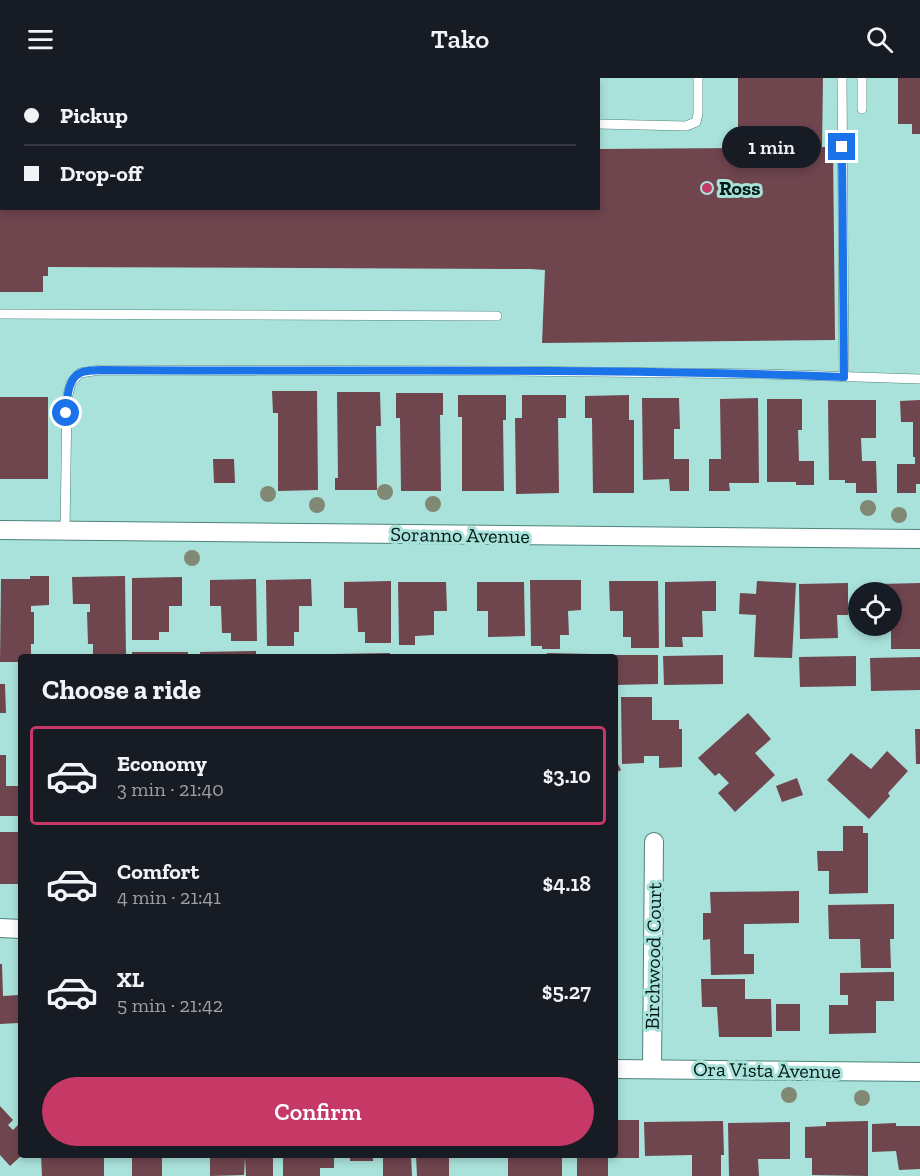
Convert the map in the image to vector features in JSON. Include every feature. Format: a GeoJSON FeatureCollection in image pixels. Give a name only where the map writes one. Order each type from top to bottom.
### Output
{"type":"FeatureCollection","features":[{"type":"Feature","properties":{"kind":"street","name":"Soranno Avenue"},"geometry":{"type":"LineString","coordinates":[[0,530],[920,539]]}},
{"type":"Feature","properties":{"kind":"street","name":"Birchwood Court"},"geometry":{"type":"LineString","coordinates":[[652,1070],[654,842]]}},
{"type":"Feature","properties":{"kind":"street"},"geometry":{"type":"LineString","coordinates":[[0,928],[18,929]]}},
{"type":"Feature","properties":{"kind":"street","name":"Ora Vista Avenue"},"geometry":{"type":"LineString","coordinates":[[618,1069],[920,1072]]}},
{"type":"Feature","properties":{"kind":"lane"},"geometry":{"type":"LineString","coordinates":[[600,124],[686,126],[696,122],[698,78]]}},
{"type":"Feature","properties":{"kind":"lane"},"geometry":{"type":"LineString","coordinates":[[842,78],[844,377]]}},
{"type":"Feature","properties":{"kind":"lane"},"geometry":{"type":"LineString","coordinates":[[862,78],[862,110]]}},
{"type":"Feature","properties":{"kind":"lane"},"geometry":{"type":"LineString","coordinates":[[0,314],[497,316]]}},
{"type":"Feature","properties":{"kind":"lane"},"geometry":{"type":"LineString","coordinates":[[64,531],[67,399],[71,383],[80,373],[100,370],[488,371],[764,374],[920,379]]}},
{"type":"Feature","properties":{"kind":"building"},"geometry":{"type":"Polygon","coordinates":[[[738,78],[823,78],[822,147],[833,147],[835,340],[542,343],[545,270],[530,269],[48,267],[48,276],[43,276],[43,292],[0,292],[0,210],[600,210],[600,149],[738,148],[738,78]]]}},
{"type":"Feature","properties":{"kind":"building"},"geometry":{"type":"Polygon","coordinates":[[[898,78],[920,78],[920,134],[912,134],[912,124],[898,124],[898,78]]]}},
{"type":"Feature","properties":{"kind":"building"},"geometry":{"type":"Polygon","coordinates":[[[272,391],[317,391],[318,490],[278,491],[278,413],[273,413],[272,391]]]}},
{"type":"Feature","properties":{"kind":"building"},"geometry":{"type":"Polygon","coordinates":[[[337,392],[380,392],[381,426],[376,426],[377,490],[335,490],[335,478],[338,478],[337,392]]]}},
{"type":"Feature","properties":{"kind":"building"},"geometry":{"type":"Polygon","coordinates":[[[396,393],[443,393],[443,415],[440,415],[441,491],[401,491],[400,418],[396,418],[396,393]]]}},
{"type":"Feature","properties":{"kind":"building"},"geometry":{"type":"Polygon","coordinates":[[[458,395],[506,395],[506,420],[503,420],[504,491],[462,491],[462,417],[458,417],[458,395]]]}},
{"type":"Feature","properties":{"kind":"building"},"geometry":{"type":"Polygon","coordinates":[[[522,395],[566,395],[566,418],[558,418],[559,493],[516,494],[515,418],[522,418],[522,395]]]}},
{"type":"Feature","properties":{"kind":"building"},"geometry":{"type":"Polygon","coordinates":[[[629,395],[629,420],[634,420],[634,493],[593,493],[592,418],[585,418],[585,396],[629,395]]]}},
{"type":"Feature","properties":{"kind":"building"},"geometry":{"type":"Polygon","coordinates":[[[0,397],[48,397],[48,479],[0,479],[0,397]]]}},
{"type":"Feature","properties":{"kind":"building"},"geometry":{"type":"Polygon","coordinates":[[[642,398],[679,398],[680,429],[674,429],[674,459],[689,459],[689,491],[670,491],[669,479],[643,480],[642,398]]]}},
{"type":"Feature","properties":{"kind":"building"},"geometry":{"type":"Polygon","coordinates":[[[758,398],[759,483],[729,483],[730,491],[709,491],[709,459],[721,459],[720,399],[758,398]]]}},
{"type":"Feature","properties":{"kind":"building"},"geometry":{"type":"Polygon","coordinates":[[[767,399],[802,399],[802,430],[798,430],[799,461],[814,461],[814,485],[796,485],[796,482],[767,482],[767,399]]]}},
{"type":"Feature","properties":{"kind":"building"},"geometry":{"type":"Polygon","coordinates":[[[828,400],[876,400],[876,438],[861,438],[862,461],[876,461],[877,493],[856,493],[856,483],[829,480],[828,400]]]}},
{"type":"Feature","properties":{"kind":"building"},"geometry":{"type":"Polygon","coordinates":[[[920,400],[920,484],[916,484],[916,493],[897,493],[897,464],[915,464],[913,422],[901,422],[900,401],[920,400]]]}},
{"type":"Feature","properties":{"kind":"building"},"geometry":{"type":"Polygon","coordinates":[[[213,459],[234,459],[235,483],[214,483],[213,459]]]}},
{"type":"Feature","properties":{"kind":"building"},"geometry":{"type":"Polygon","coordinates":[[[30,576],[49,576],[49,605],[31,606],[31,612],[34,612],[34,644],[31,644],[31,654],[18,654],[18,662],[0,662],[1,579],[30,579],[30,576]]]}},
{"type":"Feature","properties":{"kind":"building"},"geometry":{"type":"Polygon","coordinates":[[[125,576],[126,654],[93,654],[93,644],[88,644],[87,612],[90,612],[90,604],[73,604],[72,577],[125,576]]]}},
{"type":"Feature","properties":{"kind":"building"},"geometry":{"type":"Polygon","coordinates":[[[182,577],[182,606],[169,606],[169,632],[159,632],[159,640],[132,640],[132,578],[182,577]]]}},
{"type":"Feature","properties":{"kind":"building"},"geometry":{"type":"Polygon","coordinates":[[[256,579],[257,641],[231,641],[231,633],[222,633],[221,606],[210,606],[210,580],[256,579]]]}},
{"type":"Feature","properties":{"kind":"building"},"geometry":{"type":"Polygon","coordinates":[[[311,579],[312,606],[299,606],[299,632],[294,632],[294,646],[267,646],[266,580],[311,579]]]}},
{"type":"Feature","properties":{"kind":"building"},"geometry":{"type":"Polygon","coordinates":[[[530,580],[581,580],[581,610],[568,611],[569,635],[560,635],[560,649],[542,649],[542,646],[531,646],[530,580]]]}},
{"type":"Feature","properties":{"kind":"building"},"geometry":{"type":"Polygon","coordinates":[[[391,581],[391,643],[365,643],[365,632],[358,632],[357,608],[344,608],[344,582],[391,581]]]}},
{"type":"Feature","properties":{"kind":"building"},"geometry":{"type":"Polygon","coordinates":[[[609,581],[658,581],[659,648],[631,648],[631,637],[623,637],[623,611],[610,611],[609,581]]]}},
{"type":"Feature","properties":{"kind":"building"},"geometry":{"type":"Polygon","coordinates":[[[716,581],[716,611],[702,611],[703,637],[682,637],[683,647],[665,647],[665,582],[716,581]]]}},
{"type":"Feature","properties":{"kind":"building"},"geometry":{"type":"Polygon","coordinates":[[[757,581],[796,583],[792,658],[754,657],[756,615],[739,614],[740,593],[756,594],[757,581]]]}},
{"type":"Feature","properties":{"kind":"building"},"geometry":{"type":"Polygon","coordinates":[[[398,582],[446,582],[447,611],[434,611],[434,635],[415,636],[415,645],[399,645],[398,582]]]}},
{"type":"Feature","properties":{"kind":"building"},"geometry":{"type":"Polygon","coordinates":[[[477,582],[524,582],[525,636],[488,637],[488,611],[477,611],[477,582]]]}},
{"type":"Feature","properties":{"kind":"building"},"geometry":{"type":"Polygon","coordinates":[[[848,583],[848,615],[837,615],[838,638],[800,639],[799,584],[848,583]]]}},
{"type":"Feature","properties":{"kind":"building"},"geometry":{"type":"Polygon","coordinates":[[[902,583],[920,583],[920,649],[891,649],[891,636],[902,636],[902,583]]]}},
{"type":"Feature","properties":{"kind":"building"},"geometry":{"type":"Polygon","coordinates":[[[256,651],[256,654],[200,654],[200,652],[256,651]]]}},
{"type":"Feature","properties":{"kind":"building"},"geometry":{"type":"Polygon","coordinates":[[[132,652],[188,652],[188,654],[132,654],[132,652]]]}},
{"type":"Feature","properties":{"kind":"building"},"geometry":{"type":"Polygon","coordinates":[[[390,653],[390,654],[334,654],[390,653]]]}},
{"type":"Feature","properties":{"kind":"building"},"geometry":{"type":"Polygon","coordinates":[[[618,655],[658,655],[658,684],[618,685],[618,655]]]}},
{"type":"Feature","properties":{"kind":"building"},"geometry":{"type":"Polygon","coordinates":[[[723,655],[723,684],[664,685],[663,656],[723,655]]]}},
{"type":"Feature","properties":{"kind":"building"},"geometry":{"type":"Polygon","coordinates":[[[856,656],[856,686],[800,687],[799,657],[856,656]]]}},
{"type":"Feature","properties":{"kind":"building"},"geometry":{"type":"Polygon","coordinates":[[[920,657],[920,690],[871,691],[870,658],[920,657]]]}},
{"type":"Feature","properties":{"kind":"building"},"geometry":{"type":"Polygon","coordinates":[[[0,684],[5,684],[6,713],[0,713],[0,684]]]}},
{"type":"Feature","properties":{"kind":"building"},"geometry":{"type":"Polygon","coordinates":[[[621,697],[652,697],[652,720],[679,720],[679,729],[682,729],[682,767],[659,768],[659,756],[644,756],[644,763],[622,764],[621,697]]]}},
{"type":"Feature","properties":{"kind":"building"},"geometry":{"type":"Polygon","coordinates":[[[748,713],[771,739],[755,753],[775,775],[735,812],[718,793],[729,783],[719,773],[715,776],[698,758],[748,713]]]}},
{"type":"Feature","properties":{"kind":"building"},"geometry":{"type":"Polygon","coordinates":[[[915,729],[920,729],[920,764],[916,764],[915,729]]]}},
{"type":"Feature","properties":{"kind":"building"},"geometry":{"type":"Polygon","coordinates":[[[887,751],[908,771],[869,819],[827,780],[851,753],[871,769],[887,751]]]}},
{"type":"Feature","properties":{"kind":"building"},"geometry":{"type":"Polygon","coordinates":[[[0,755],[6,755],[6,786],[18,786],[18,816],[0,816],[0,755]]]}},
{"type":"Feature","properties":{"kind":"building"},"geometry":{"type":"Polygon","coordinates":[[[797,778],[803,795],[782,802],[776,786],[797,778]]]}},
{"type":"Feature","properties":{"kind":"building"},"geometry":{"type":"Polygon","coordinates":[[[843,826],[863,826],[863,833],[868,833],[868,893],[829,894],[829,871],[818,871],[817,851],[843,851],[843,826]]]}},
{"type":"Feature","properties":{"kind":"building"},"geometry":{"type":"Polygon","coordinates":[[[0,832],[18,832],[18,884],[0,884],[0,832]]]}},
{"type":"Feature","properties":{"kind":"building"},"geometry":{"type":"Polygon","coordinates":[[[799,891],[799,923],[744,924],[744,954],[754,954],[754,974],[711,975],[710,939],[703,940],[703,913],[711,913],[710,892],[799,891]]]}},
{"type":"Feature","properties":{"kind":"building"},"geometry":{"type":"Polygon","coordinates":[[[894,904],[894,939],[890,939],[891,968],[861,968],[860,939],[829,939],[828,905],[894,904]]]}},
{"type":"Feature","properties":{"kind":"building"},"geometry":{"type":"Polygon","coordinates":[[[0,964],[2,964],[3,996],[18,995],[18,1023],[0,1024],[0,964]]]}},
{"type":"Feature","properties":{"kind":"building"},"geometry":{"type":"Polygon","coordinates":[[[894,972],[894,1001],[876,1001],[876,1033],[829,1034],[829,1005],[848,1005],[848,995],[840,995],[840,973],[894,972]]]}},
{"type":"Feature","properties":{"kind":"building"},"geometry":{"type":"Polygon","coordinates":[[[701,979],[745,979],[745,999],[771,999],[772,1037],[719,1037],[717,1007],[702,1007],[701,979]]]}},
{"type":"Feature","properties":{"kind":"building"},"geometry":{"type":"Polygon","coordinates":[[[776,1004],[800,1004],[800,1031],[776,1031],[776,1004]]]}},
{"type":"Feature","properties":{"kind":"building"},"geometry":{"type":"Polygon","coordinates":[[[0,1106],[13,1120],[8,1125],[13,1130],[18,1125],[19,1158],[10,1166],[0,1155],[0,1106]]]}},
{"type":"Feature","properties":{"kind":"building"},"geometry":{"type":"Polygon","coordinates":[[[618,1120],[639,1120],[639,1158],[618,1158],[618,1120]]]}},
{"type":"Feature","properties":{"kind":"building"},"geometry":{"type":"Polygon","coordinates":[[[723,1121],[724,1155],[721,1155],[721,1176],[692,1176],[692,1155],[645,1156],[644,1122],[723,1121]]]}},
{"type":"Feature","properties":{"kind":"building"},"geometry":{"type":"Polygon","coordinates":[[[868,1121],[868,1176],[812,1175],[812,1158],[805,1158],[805,1127],[826,1126],[826,1122],[868,1121]]]}},
{"type":"Feature","properties":{"kind":"building"},"geometry":{"type":"Polygon","coordinates":[[[790,1122],[790,1159],[758,1159],[759,1176],[729,1176],[728,1123],[790,1122]]]}},
{"type":"Feature","properties":{"kind":"building"},"geometry":{"type":"Polygon","coordinates":[[[896,1123],[896,1126],[920,1126],[920,1169],[899,1170],[896,1151],[872,1152],[872,1124],[896,1123]]]}},
{"type":"Feature","properties":{"kind":"building"},"geometry":{"type":"Polygon","coordinates":[[[41,1158],[104,1158],[104,1176],[42,1176],[41,1158]]]}},
{"type":"Feature","properties":{"kind":"building"},"geometry":{"type":"Polygon","coordinates":[[[132,1158],[162,1158],[162,1176],[132,1176],[132,1158]]]}},
{"type":"Feature","properties":{"kind":"building"},"geometry":{"type":"Polygon","coordinates":[[[210,1158],[245,1158],[244,1175],[210,1176],[210,1158]]]}},
{"type":"Feature","properties":{"kind":"building"},"geometry":{"type":"Polygon","coordinates":[[[245,1158],[273,1158],[273,1176],[246,1176],[245,1158]]]}},
{"type":"Feature","properties":{"kind":"building"},"geometry":{"type":"Polygon","coordinates":[[[283,1158],[334,1158],[334,1168],[320,1168],[320,1176],[283,1176],[283,1158]]]}},
{"type":"Feature","properties":{"kind":"building"},"geometry":{"type":"Polygon","coordinates":[[[350,1158],[373,1158],[373,1161],[350,1161],[350,1158]]]}},
{"type":"Feature","properties":{"kind":"building"},"geometry":{"type":"Polygon","coordinates":[[[383,1158],[411,1158],[412,1176],[383,1176],[383,1158]]]}},
{"type":"Feature","properties":{"kind":"building"},"geometry":{"type":"Polygon","coordinates":[[[416,1158],[449,1158],[449,1176],[417,1176],[416,1158]]]}},
{"type":"Feature","properties":{"kind":"building"},"geometry":{"type":"Polygon","coordinates":[[[508,1158],[562,1158],[562,1176],[508,1176],[508,1158]]]}},
{"type":"Feature","properties":{"kind":"building"},"geometry":{"type":"Polygon","coordinates":[[[577,1158],[608,1158],[608,1176],[577,1176],[577,1158]]]}},
{"type":"Feature","properties":{"kind":"place","name":"Ross"},"geometry":{"type":"Point","coordinates":[707,188]}},
{"type":"Feature","properties":{"kind":"route"},"geometry":{"type":"LineString","coordinates":[[66,413],[71,383],[80,373],[100,370],[512,371],[844,377],[842,147]]}}]}
